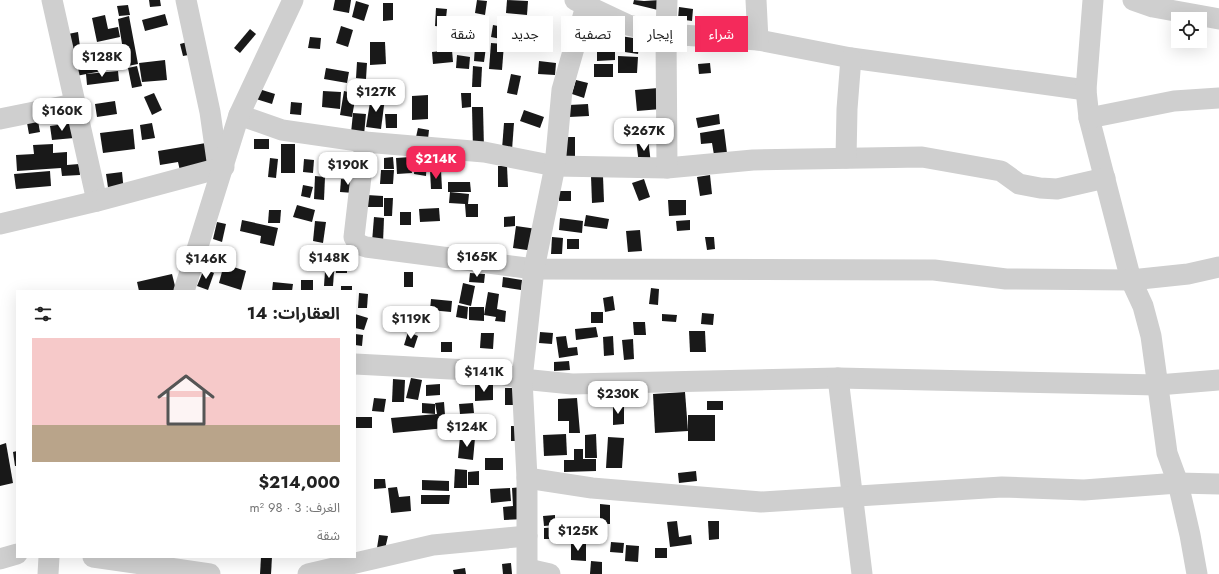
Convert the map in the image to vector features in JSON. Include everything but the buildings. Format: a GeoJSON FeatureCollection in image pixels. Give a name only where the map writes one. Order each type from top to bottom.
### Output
{"type":"FeatureCollection","features":[{"type":"Feature","properties":{"kind":"street"},"geometry":{"type":"LineString","coordinates":[[52,0],[74,104],[97,201]]}},
{"type":"Feature","properties":{"kind":"street"},"geometry":{"type":"LineString","coordinates":[[186,0],[221,168]]}},
{"type":"Feature","properties":{"kind":"street"},"geometry":{"type":"LineString","coordinates":[[184,290],[221,168],[239,115],[293,0]]}},
{"type":"Feature","properties":{"kind":"street"},"geometry":{"type":"LineString","coordinates":[[667,0],[667,16]]}},
{"type":"Feature","properties":{"kind":"street"},"geometry":{"type":"LineString","coordinates":[[756,0],[758,40]]}},
{"type":"Feature","properties":{"kind":"street"},"geometry":{"type":"LineString","coordinates":[[1093,0],[1086,90],[1089,118],[1131,280],[1143,306],[1151,336],[1167,453],[1178,483],[1190,535],[1196,574]]}},
{"type":"Feature","properties":{"kind":"street"},"geometry":{"type":"LineString","coordinates":[[1133,0],[1154,7],[1219,19]]}},
{"type":"Feature","properties":{"kind":"street"},"geometry":{"type":"LineString","coordinates":[[550,574],[527,572],[527,478],[522,379],[534,269],[555,166],[562,90],[580,3],[633,26]]}},
{"type":"Feature","properties":{"kind":"street"},"geometry":{"type":"LineString","coordinates":[[687,35],[758,40],[851,58],[1086,90]]}},
{"type":"Feature","properties":{"kind":"street"},"geometry":{"type":"LineString","coordinates":[[666,52],[666,168]]}},
{"type":"Feature","properties":{"kind":"street"},"geometry":{"type":"LineString","coordinates":[[846,158],[847,110],[851,58]]}},
{"type":"Feature","properties":{"kind":"street"},"geometry":{"type":"LineString","coordinates":[[1089,118],[1174,101],[1219,98]]}},
{"type":"Feature","properties":{"kind":"street"},"geometry":{"type":"LineString","coordinates":[[0,119],[74,104]]}},
{"type":"Feature","properties":{"kind":"street"},"geometry":{"type":"LineString","coordinates":[[239,115],[282,130],[365,142],[484,152],[555,166],[666,168],[753,160],[922,157],[1001,172],[1019,184],[1040,188],[1057,189],[1105,178]]}},
{"type":"Feature","properties":{"kind":"street"},"geometry":{"type":"LineString","coordinates":[[365,142],[354,237],[358,244],[366,247],[534,269],[934,270],[1006,279],[1131,280],[1188,274],[1219,267]]}},
{"type":"Feature","properties":{"kind":"street"},"geometry":{"type":"LineString","coordinates":[[0,224],[97,201],[221,168]]}},
{"type":"Feature","properties":{"kind":"street"},"geometry":{"type":"LineString","coordinates":[[356,364],[488,371],[522,379],[572,384],[838,378],[1158,385],[1219,380]]}},
{"type":"Feature","properties":{"kind":"street"},"geometry":{"type":"LineString","coordinates":[[838,378],[862,574]]}},
{"type":"Feature","properties":{"kind":"street"},"geometry":{"type":"LineString","coordinates":[[527,478],[592,488],[760,502],[852,495],[1002,487],[1084,490],[1178,483],[1219,484]]}},
{"type":"Feature","properties":{"kind":"street"},"geometry":{"type":"LineString","coordinates":[[308,574],[433,545],[527,536]]}},
{"type":"Feature","properties":{"kind":"street"},"geometry":{"type":"LineString","coordinates":[[0,559],[16,554]]}},
{"type":"Feature","properties":{"kind":"street"},"geometry":{"type":"LineString","coordinates":[[48,574],[49,558]]}},
{"type":"Feature","properties":{"kind":"street"},"geometry":{"type":"LineString","coordinates":[[100,558],[210,574]]}}]}
